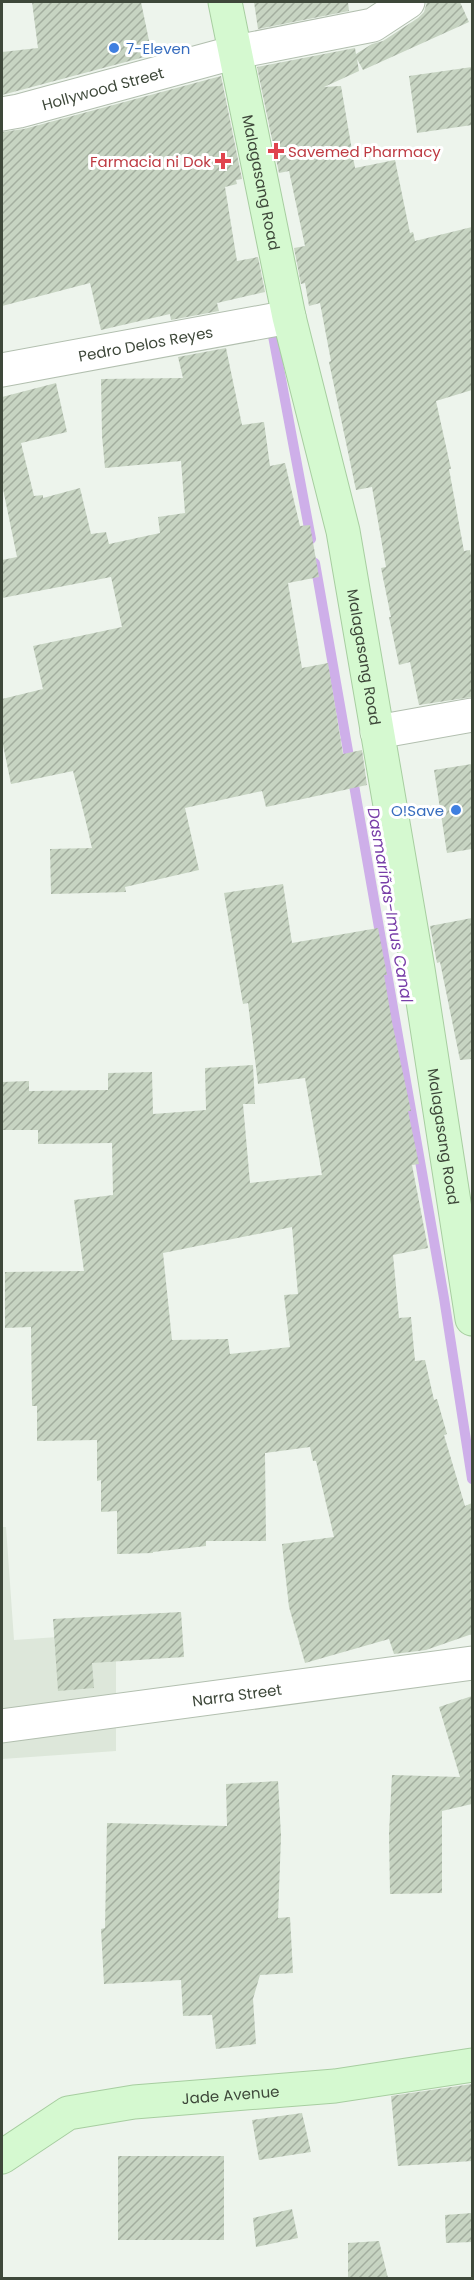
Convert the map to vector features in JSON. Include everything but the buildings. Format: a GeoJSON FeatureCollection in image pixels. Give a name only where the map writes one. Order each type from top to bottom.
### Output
{"type":"FeatureCollection","features":[{"type":"Feature","properties":{"kind":"main road","name":"Malagasang Road"},"geometry":{"type":"LineString","coordinates":[[225,2],[289,317],[343,531],[418,969],[472,1319]]}},
{"type":"Feature","properties":{"kind":"main road","name":"Jade Avenue"},"geometry":{"type":"LineString","coordinates":[[2,2157],[68,2112],[134,2102],[335,2086],[472,2065]]}},
{"type":"Feature","properties":{"kind":"street","name":"Hollywood Street"},"geometry":{"type":"LineString","coordinates":[[2,114],[236,52],[373,25],[408,2]]}},
{"type":"Feature","properties":{"kind":"street","name":"Pedro Delos Reyes"},"geometry":{"type":"LineString","coordinates":[[2,370],[289,317]]}},
{"type":"Feature","properties":{"kind":"street"},"geometry":{"type":"LineString","coordinates":[[377,732],[472,715]]}},
{"type":"Feature","properties":{"kind":"street","name":"Narra Street"},"geometry":{"type":"LineString","coordinates":[[2,1726],[472,1663]]}},
{"type":"Feature","properties":{"kind":"shaded area"},"geometry":{"type":"Polygon","coordinates":[[[2,1527],[6,1527],[14,1640],[116,1633],[116,1751],[2,1759],[2,1527]]]}},
{"type":"Feature","properties":{"kind":"waterway","name":"Dasmariñas-Imus Canal"},"geometry":{"type":"LineString","coordinates":[[273,336],[311,539]]}},
{"type":"Feature","properties":{"kind":"waterway","name":"Dasmariñas-Imus Canal"},"geometry":{"type":"LineString","coordinates":[[315,563],[444,1298],[472,1479]]}},
{"type":"Feature","properties":{"kind":"place","name":"7-Eleven"},"geometry":{"type":"Point","coordinates":[114,48]}},
{"type":"Feature","properties":{"kind":"place","name":"Savemed Pharmacy"},"geometry":{"type":"Point","coordinates":[276,151]}},
{"type":"Feature","properties":{"kind":"place","name":"Farmacia ni Dok"},"geometry":{"type":"Point","coordinates":[223,161]}},
{"type":"Feature","properties":{"kind":"place","name":"O!Save"},"geometry":{"type":"Point","coordinates":[456,810]}}]}
